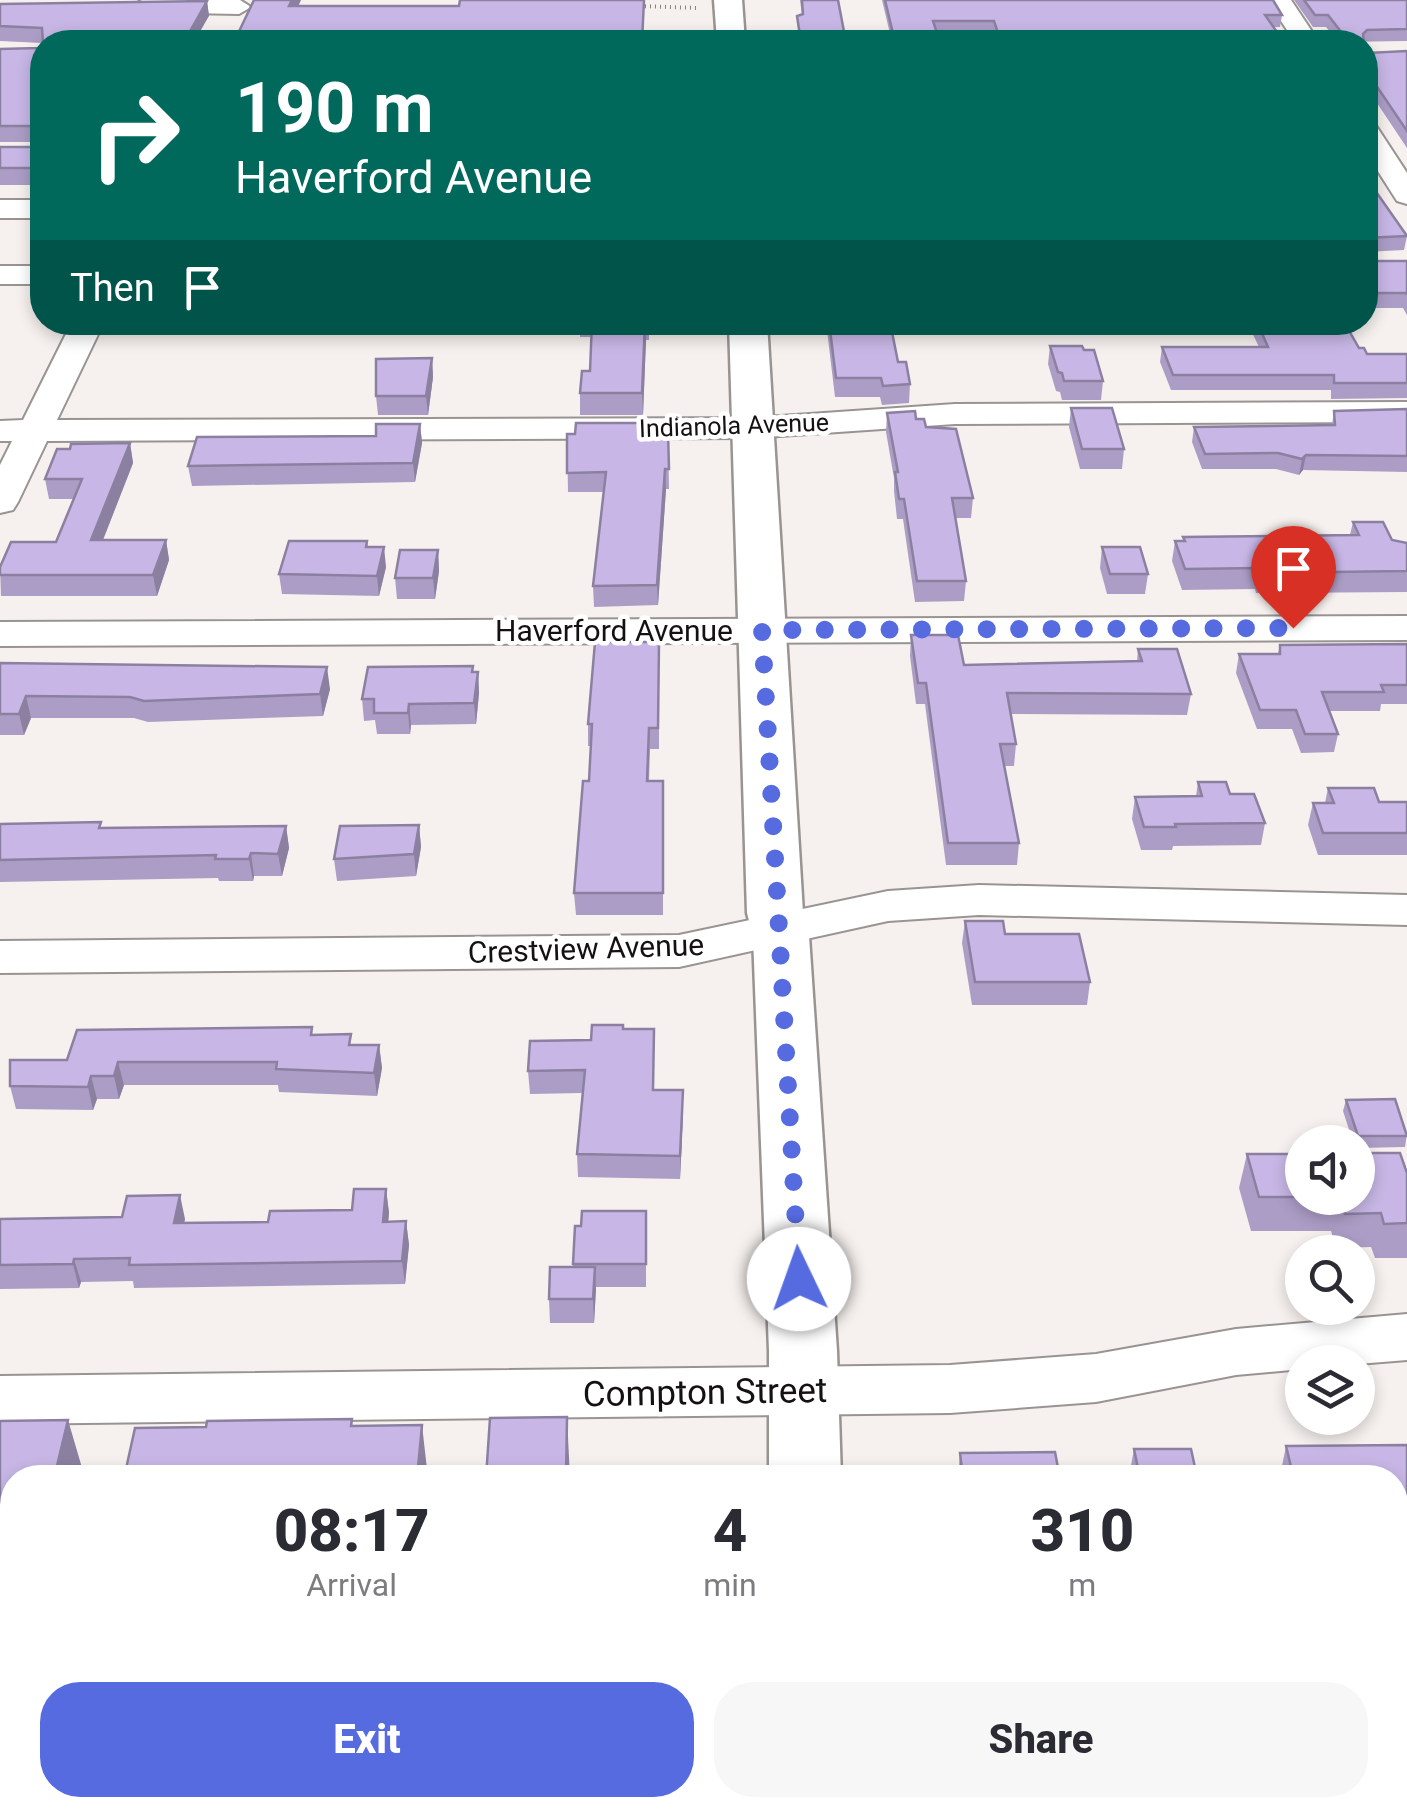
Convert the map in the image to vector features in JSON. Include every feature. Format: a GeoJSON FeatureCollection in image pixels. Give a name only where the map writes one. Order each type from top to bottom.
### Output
{"type":"FeatureCollection","features":[{"type":"Feature","properties":{"kind":"main road"},"geometry":{"type":"LineString","coordinates":[[728,0],[730,30]]}},
{"type":"Feature","properties":{"kind":"main road"},"geometry":{"type":"LineString","coordinates":[[748,335],[803,1352],[804,1465]]}},
{"type":"Feature","properties":{"kind":"street"},"geometry":{"type":"LineString","coordinates":[[1278,0],[1299,30]]}},
{"type":"Feature","properties":{"kind":"street"},"geometry":{"type":"LineString","coordinates":[[120,8],[237,11]]}},
{"type":"Feature","properties":{"kind":"street"},"geometry":{"type":"LineString","coordinates":[[1378,144],[1407,149]]}},
{"type":"Feature","properties":{"kind":"street"},"geometry":{"type":"LineString","coordinates":[[1378,155],[1407,195]]}},
{"type":"Feature","properties":{"kind":"street"},"geometry":{"type":"LineString","coordinates":[[0,209],[30,209]]}},
{"type":"Feature","properties":{"kind":"street"},"geometry":{"type":"LineString","coordinates":[[0,274],[30,274]]}},
{"type":"Feature","properties":{"kind":"street"},"geometry":{"type":"LineString","coordinates":[[0,502],[82,335]]}},
{"type":"Feature","properties":{"kind":"street","name":"Indianola Avenue"},"geometry":{"type":"LineString","coordinates":[[0,430],[752,428],[955,414],[1407,412]]}},
{"type":"Feature","properties":{"kind":"street","name":"Haverford Avenue"},"geometry":{"type":"LineString","coordinates":[[0,634],[1407,628]]}},
{"type":"Feature","properties":{"kind":"street","name":"Crestview Avenue"},"geometry":{"type":"LineString","coordinates":[[0,957],[666,952],[700,948],[865,908],[990,900],[1407,910]]}},
{"type":"Feature","properties":{"kind":"street","name":"Compton Street"},"geometry":{"type":"LineString","coordinates":[[0,1400],[801,1391],[1046,1383],[1236,1352],[1407,1337]]}},
{"type":"Feature","properties":{"kind":"path"},"geometry":{"type":"LineString","coordinates":[[626,6],[698,8]]}},
{"type":"Feature","properties":{"kind":"building"},"geometry":{"type":"Polygon","coordinates":[[[254,0],[292,0],[289,6],[459,6],[460,0],[644,0],[643,30],[240,30],[254,0]]]}},
{"type":"Feature","properties":{"kind":"building"},"geometry":{"type":"Polygon","coordinates":[[[802,0],[838,0],[844,30],[799,30],[797,16],[803,14],[802,0]]]}},
{"type":"Feature","properties":{"kind":"building"},"geometry":{"type":"Polygon","coordinates":[[[885,0],[1273,0],[1282,15],[1265,15],[1276,30],[997,30],[994,21],[933,21],[936,30],[892,30],[885,0]]]}},
{"type":"Feature","properties":{"kind":"building"},"geometry":{"type":"Polygon","coordinates":[[[1304,0],[1407,0],[1407,29],[1340,30],[1328,15],[1315,15],[1304,0]]]}},
{"type":"Feature","properties":{"kind":"building"},"geometry":{"type":"Polygon","coordinates":[[[207,1],[191,30],[42,30],[0,26],[0,4],[207,1]]]}},
{"type":"Feature","properties":{"kind":"building"},"geometry":{"type":"Polygon","coordinates":[[[30,48],[30,126],[0,126],[0,49],[30,48]]]}},
{"type":"Feature","properties":{"kind":"building"},"geometry":{"type":"Polygon","coordinates":[[[1407,51],[1407,131],[1378,88],[1378,52],[1407,51]]]}},
{"type":"Feature","properties":{"kind":"building"},"geometry":{"type":"Polygon","coordinates":[[[0,147],[30,147],[30,168],[0,168],[0,147]]]}},
{"type":"Feature","properties":{"kind":"building"},"geometry":{"type":"Polygon","coordinates":[[[1378,195],[1407,236],[1378,237],[1378,195]]]}},
{"type":"Feature","properties":{"kind":"building"},"geometry":{"type":"Polygon","coordinates":[[[1378,261],[1407,261],[1406,293],[1378,293],[1378,261]]]}},
{"type":"Feature","properties":{"kind":"building"},"geometry":{"type":"Polygon","coordinates":[[[591,335],[644,335],[642,393],[580,393],[582,371],[590,371],[591,335]]]}},
{"type":"Feature","properties":{"kind":"building"},"geometry":{"type":"Polygon","coordinates":[[[831,335],[893,335],[898,362],[906,362],[910,384],[883,386],[881,378],[836,378],[831,335]]]}},
{"type":"Feature","properties":{"kind":"building"},"geometry":{"type":"Polygon","coordinates":[[[1263,335],[1352,335],[1367,354],[1407,354],[1407,383],[1334,383],[1334,375],[1173,375],[1162,347],[1268,347],[1263,335]]]}},
{"type":"Feature","properties":{"kind":"building"},"geometry":{"type":"Polygon","coordinates":[[[1050,346],[1094,350],[1103,381],[1064,381],[1050,346]]]}},
{"type":"Feature","properties":{"kind":"building"},"geometry":{"type":"Polygon","coordinates":[[[432,358],[426,396],[376,396],[376,359],[432,358]]]}},
{"type":"Feature","properties":{"kind":"building"},"geometry":{"type":"Polygon","coordinates":[[[1071,408],[1112,408],[1124,449],[1082,449],[1071,408]]]}},
{"type":"Feature","properties":{"kind":"building"},"geometry":{"type":"Polygon","coordinates":[[[1407,409],[1407,456],[1306,455],[1302,459],[1278,453],[1205,454],[1194,427],[1335,425],[1334,411],[1407,409]]]}},
{"type":"Feature","properties":{"kind":"building"},"geometry":{"type":"Polygon","coordinates":[[[915,411],[916,419],[924,419],[926,427],[956,429],[973,498],[952,498],[966,581],[917,581],[904,499],[899,499],[887,413],[915,411]]]}},
{"type":"Feature","properties":{"kind":"building"},"geometry":{"type":"Polygon","coordinates":[[[576,423],[641,423],[641,430],[668,432],[669,469],[665,469],[657,585],[593,586],[606,472],[567,473],[567,434],[575,434],[576,423]]]}},
{"type":"Feature","properties":{"kind":"building"},"geometry":{"type":"Polygon","coordinates":[[[376,424],[420,424],[413,463],[188,466],[197,437],[376,436],[376,424]]]}},
{"type":"Feature","properties":{"kind":"building"},"geometry":{"type":"Polygon","coordinates":[[[130,443],[91,540],[166,540],[153,575],[0,575],[11,542],[56,542],[82,479],[45,479],[57,449],[70,449],[71,444],[130,443]]]}},
{"type":"Feature","properties":{"kind":"building"},"geometry":{"type":"Polygon","coordinates":[[[1353,522],[1383,522],[1392,540],[1407,543],[1407,571],[1260,573],[1259,568],[1185,569],[1175,541],[1185,541],[1183,537],[1359,535],[1353,522]]]}},
{"type":"Feature","properties":{"kind":"building"},"geometry":{"type":"Polygon","coordinates":[[[289,541],[367,541],[366,547],[384,547],[377,576],[279,574],[289,541]]]}},
{"type":"Feature","properties":{"kind":"building"},"geometry":{"type":"Polygon","coordinates":[[[1102,547],[1140,547],[1148,574],[1110,574],[1102,547]]]}},
{"type":"Feature","properties":{"kind":"building"},"geometry":{"type":"Polygon","coordinates":[[[400,550],[438,550],[433,578],[395,578],[400,550]]]}},
{"type":"Feature","properties":{"kind":"building"},"geometry":{"type":"Polygon","coordinates":[[[911,635],[958,635],[964,665],[1142,661],[1138,649],[1177,649],[1191,694],[1007,693],[1016,744],[1000,744],[1019,843],[948,843],[926,683],[918,683],[911,635]]]}},
{"type":"Feature","properties":{"kind":"building"},"geometry":{"type":"Polygon","coordinates":[[[595,642],[659,642],[658,728],[649,728],[647,781],[663,781],[663,893],[574,893],[583,781],[589,781],[592,724],[588,724],[595,642]]]}},
{"type":"Feature","properties":{"kind":"building"},"geometry":{"type":"Polygon","coordinates":[[[1407,644],[1407,685],[1381,685],[1384,692],[1322,692],[1338,734],[1305,734],[1296,710],[1260,710],[1239,654],[1280,654],[1280,645],[1407,644]]]}},
{"type":"Feature","properties":{"kind":"building"},"geometry":{"type":"Polygon","coordinates":[[[0,663],[327,667],[320,694],[144,701],[130,697],[26,696],[19,714],[0,714],[0,663]]]}},
{"type":"Feature","properties":{"kind":"building"},"geometry":{"type":"Polygon","coordinates":[[[473,666],[472,672],[478,672],[474,703],[409,704],[408,713],[374,713],[374,699],[362,699],[368,667],[473,666]]]}},
{"type":"Feature","properties":{"kind":"building"},"geometry":{"type":"Polygon","coordinates":[[[1198,782],[1226,782],[1230,794],[1254,794],[1265,823],[1144,827],[1135,797],[1202,796],[1198,782]]]}},
{"type":"Feature","properties":{"kind":"building"},"geometry":{"type":"Polygon","coordinates":[[[1328,788],[1374,788],[1379,802],[1407,802],[1407,833],[1323,833],[1313,803],[1334,803],[1328,788]]]}},
{"type":"Feature","properties":{"kind":"building"},"geometry":{"type":"Polygon","coordinates":[[[101,822],[99,828],[286,826],[278,854],[251,853],[249,859],[215,859],[216,855],[0,860],[0,824],[101,822]]]}},
{"type":"Feature","properties":{"kind":"building"},"geometry":{"type":"Polygon","coordinates":[[[419,825],[414,854],[334,859],[340,826],[419,825]]]}},
{"type":"Feature","properties":{"kind":"building"},"geometry":{"type":"Polygon","coordinates":[[[965,921],[1003,921],[1005,934],[1079,934],[1090,982],[975,982],[965,921]]]}},
{"type":"Feature","properties":{"kind":"building"},"geometry":{"type":"Polygon","coordinates":[[[592,1025],[654,1029],[653,1090],[683,1090],[680,1156],[577,1154],[585,1070],[528,1071],[530,1041],[591,1040],[592,1025]]]}},
{"type":"Feature","properties":{"kind":"building"},"geometry":{"type":"Polygon","coordinates":[[[312,1027],[311,1035],[351,1034],[349,1045],[379,1045],[374,1073],[276,1069],[277,1062],[118,1062],[114,1076],[91,1076],[88,1087],[10,1086],[10,1060],[67,1060],[77,1030],[312,1027]]]}},
{"type":"Feature","properties":{"kind":"building"},"geometry":{"type":"Polygon","coordinates":[[[1395,1099],[1407,1136],[1375,1136],[1375,1125],[1354,1125],[1346,1100],[1395,1099]]]}},
{"type":"Feature","properties":{"kind":"building"},"geometry":{"type":"Polygon","coordinates":[[[1375,1153],[1400,1153],[1407,1173],[1407,1223],[1384,1224],[1381,1213],[1375,1213],[1375,1153]]]}},
{"type":"Feature","properties":{"kind":"building"},"geometry":{"type":"Polygon","coordinates":[[[1247,1154],[1285,1154],[1285,1197],[1259,1197],[1247,1154]]]}},
{"type":"Feature","properties":{"kind":"building"},"geometry":{"type":"Polygon","coordinates":[[[354,1189],[386,1189],[383,1222],[406,1221],[402,1261],[129,1265],[130,1258],[0,1265],[0,1219],[122,1217],[127,1196],[180,1195],[174,1223],[268,1222],[270,1211],[352,1210],[354,1189]]]}},
{"type":"Feature","properties":{"kind":"building"},"geometry":{"type":"Polygon","coordinates":[[[582,1211],[646,1211],[646,1264],[573,1264],[575,1226],[581,1226],[582,1211]]]}},
{"type":"Feature","properties":{"kind":"building"},"geometry":{"type":"Polygon","coordinates":[[[550,1267],[595,1267],[593,1299],[549,1299],[550,1267]]]}},
{"type":"Feature","properties":{"kind":"building"},"geometry":{"type":"Polygon","coordinates":[[[567,1417],[566,1465],[487,1465],[490,1418],[567,1417]]]}},
{"type":"Feature","properties":{"kind":"building"},"geometry":{"type":"Polygon","coordinates":[[[352,1419],[351,1426],[422,1425],[418,1465],[127,1465],[135,1428],[206,1427],[207,1421],[352,1419]]]}},
{"type":"Feature","properties":{"kind":"building"},"geometry":{"type":"Polygon","coordinates":[[[68,1420],[57,1465],[0,1465],[0,1421],[68,1420]]]}},
{"type":"Feature","properties":{"kind":"building"},"geometry":{"type":"Polygon","coordinates":[[[1407,1445],[1407,1465],[1291,1465],[1286,1446],[1407,1445]]]}},
{"type":"Feature","properties":{"kind":"building"},"geometry":{"type":"Polygon","coordinates":[[[1134,1449],[1191,1449],[1194,1465],[1137,1465],[1134,1449]]]}},
{"type":"Feature","properties":{"kind":"building"},"geometry":{"type":"Polygon","coordinates":[[[1055,1452],[1058,1465],[961,1465],[960,1453],[1055,1452]]]}},
{"type":"Feature","properties":{"kind":"route"},"geometry":{"type":"LineString","coordinates":[[799,1279],[782,936],[775,912],[762,630],[1293,628]]}}]}
